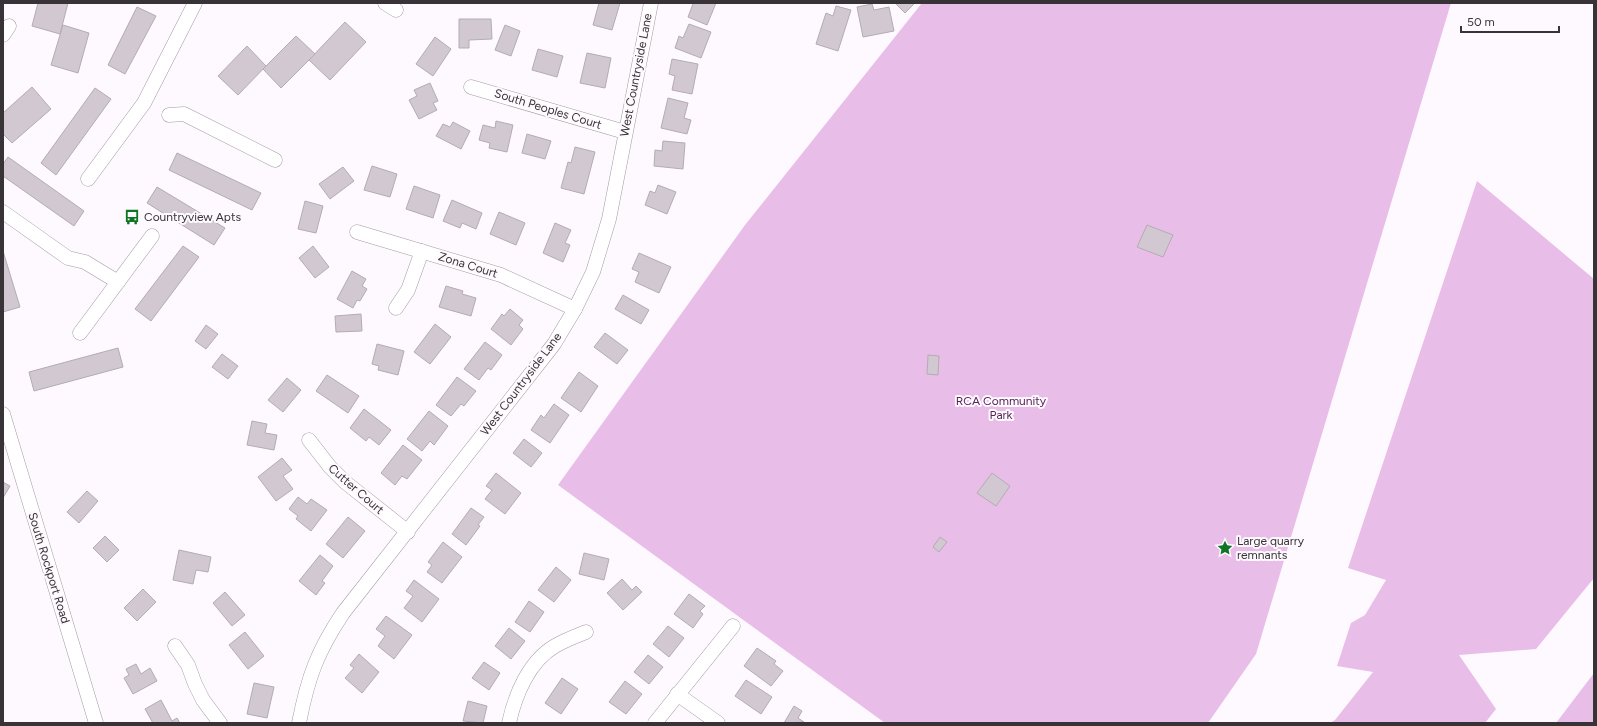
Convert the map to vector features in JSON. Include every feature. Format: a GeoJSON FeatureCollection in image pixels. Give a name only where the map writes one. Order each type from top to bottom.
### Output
{"type":"FeatureCollection","features":[{"type":"Feature","properties":{"kind":"street"},"geometry":{"type":"LineString","coordinates":[[88,179],[144,103],[195,3]]}},
{"type":"Feature","properties":{"kind":"street","name":"West Countryside Lane"},"geometry":{"type":"LineString","coordinates":[[299,723],[310,675],[330,632],[554,344],[575,309],[593,272],[609,219],[651,3]]}},
{"type":"Feature","properties":{"kind":"street","name":"South Peoples Court"},"geometry":{"type":"LineString","coordinates":[[471,87],[625,132]]}},
{"type":"Feature","properties":{"kind":"street"},"geometry":{"type":"LineString","coordinates":[[168,115],[184,114],[275,160]]}},
{"type":"Feature","properties":{"kind":"street"},"geometry":{"type":"LineString","coordinates":[[3,212],[68,258],[85,262],[118,282]]}},
{"type":"Feature","properties":{"kind":"street","name":"Zona Court"},"geometry":{"type":"LineString","coordinates":[[357,232],[500,275],[575,309]]}},
{"type":"Feature","properties":{"kind":"street"},"geometry":{"type":"LineString","coordinates":[[80,333],[152,236]]}},
{"type":"Feature","properties":{"kind":"street"},"geometry":{"type":"LineString","coordinates":[[396,308],[408,290],[422,251]]}},
{"type":"Feature","properties":{"kind":"street","name":"South Rockport Road"},"geometry":{"type":"LineString","coordinates":[[4,421],[96,723]]}},
{"type":"Feature","properties":{"kind":"street","name":"Cutter Court"},"geometry":{"type":"LineString","coordinates":[[309,440],[330,467],[345,482],[408,532]]}},
{"type":"Feature","properties":{"kind":"street"},"geometry":{"type":"LineString","coordinates":[[655,723],[733,626]]}},
{"type":"Feature","properties":{"kind":"street"},"geometry":{"type":"LineString","coordinates":[[509,723],[516,697],[528,673],[554,646],[586,632]]}},
{"type":"Feature","properties":{"kind":"street"},"geometry":{"type":"LineString","coordinates":[[174,646],[188,665],[203,700],[220,723]]}},
{"type":"Feature","properties":{"kind":"street"},"geometry":{"type":"LineString","coordinates":[[677,694],[718,723]]}},
{"type":"Feature","properties":{"kind":"green space","name":"RCA Community Park"},"geometry":{"type":"Polygon","coordinates":[[[922,3],[1451,3],[1256,654],[1208,723],[885,723],[558,485],[745,225],[922,3]]]}},
{"type":"Feature","properties":{"kind":"green space"},"geometry":{"type":"Polygon","coordinates":[[[1477,181],[1594,279],[1594,578],[1536,649],[1459,655],[1496,709],[1485,723],[1330,723],[1335,720],[1373,672],[1337,666],[1351,623],[1365,615],[1386,580],[1348,568],[1477,181]]]}},
{"type":"Feature","properties":{"kind":"green space"},"geometry":{"type":"Polygon","coordinates":[[[1594,673],[1594,723],[1556,723],[1594,673]]]}},
{"type":"Feature","properties":{"kind":"building"},"geometry":{"type":"Polygon","coordinates":[[[38,3],[68,3],[60,34],[32,26],[38,3]]]}},
{"type":"Feature","properties":{"kind":"building"},"geometry":{"type":"Polygon","coordinates":[[[599,3],[620,3],[612,30],[593,25],[599,3]]]}},
{"type":"Feature","properties":{"kind":"building"},"geometry":{"type":"Polygon","coordinates":[[[690,3],[716,3],[707,25],[688,17],[693,4],[690,3]]]}},
{"type":"Feature","properties":{"kind":"building"},"geometry":{"type":"Polygon","coordinates":[[[895,3],[915,3],[905,13],[895,3]]]}},
{"type":"Feature","properties":{"kind":"building"},"geometry":{"type":"Polygon","coordinates":[[[872,4],[874,10],[889,7],[894,31],[863,37],[857,7],[872,4]]]}},
{"type":"Feature","properties":{"kind":"building"},"geometry":{"type":"Polygon","coordinates":[[[836,6],[851,10],[838,51],[816,44],[826,13],[833,16],[836,6]]]}},
{"type":"Feature","properties":{"kind":"building"},"geometry":{"type":"Polygon","coordinates":[[[137,7],[156,16],[125,74],[108,65],[137,7]]]}},
{"type":"Feature","properties":{"kind":"building"},"geometry":{"type":"Polygon","coordinates":[[[459,19],[491,19],[492,39],[469,40],[469,48],[459,48],[459,19]]]}},
{"type":"Feature","properties":{"kind":"building"},"geometry":{"type":"Polygon","coordinates":[[[345,22],[366,42],[330,80],[309,60],[345,22]]]}},
{"type":"Feature","properties":{"kind":"building"},"geometry":{"type":"Polygon","coordinates":[[[689,24],[711,32],[701,58],[675,48],[679,36],[683,38],[689,24]]]}},
{"type":"Feature","properties":{"kind":"building"},"geometry":{"type":"Polygon","coordinates":[[[63,25],[89,33],[78,73],[51,65],[63,25]]]}},
{"type":"Feature","properties":{"kind":"building"},"geometry":{"type":"Polygon","coordinates":[[[505,25],[520,31],[511,56],[495,50],[505,25]]]}},
{"type":"Feature","properties":{"kind":"building"},"geometry":{"type":"Polygon","coordinates":[[[296,36],[315,54],[281,88],[263,69],[296,36]]]}},
{"type":"Feature","properties":{"kind":"building"},"geometry":{"type":"Polygon","coordinates":[[[435,37],[451,49],[433,76],[416,64],[435,37]]]}},
{"type":"Feature","properties":{"kind":"building"},"geometry":{"type":"Polygon","coordinates":[[[247,46],[266,66],[238,95],[218,76],[247,46]]]}},
{"type":"Feature","properties":{"kind":"building"},"geometry":{"type":"Polygon","coordinates":[[[538,49],[563,56],[557,77],[532,70],[538,49]]]}},
{"type":"Feature","properties":{"kind":"building"},"geometry":{"type":"Polygon","coordinates":[[[587,53],[611,58],[605,88],[580,83],[587,53]]]}},
{"type":"Feature","properties":{"kind":"building"},"geometry":{"type":"Polygon","coordinates":[[[672,59],[698,64],[692,94],[672,90],[675,76],[669,74],[672,59]]]}},
{"type":"Feature","properties":{"kind":"building"},"geometry":{"type":"Polygon","coordinates":[[[430,83],[438,101],[433,103],[437,110],[419,119],[409,100],[417,96],[414,90],[430,83]]]}},
{"type":"Feature","properties":{"kind":"building"},"geometry":{"type":"Polygon","coordinates":[[[32,87],[51,109],[12,143],[3,134],[3,113],[32,87]]]}},
{"type":"Feature","properties":{"kind":"building"},"geometry":{"type":"Polygon","coordinates":[[[95,88],[111,99],[56,175],[41,163],[95,88]]]}},
{"type":"Feature","properties":{"kind":"building"},"geometry":{"type":"Polygon","coordinates":[[[668,98],[688,103],[684,118],[691,120],[687,134],[661,128],[668,98]]]}},
{"type":"Feature","properties":{"kind":"building"},"geometry":{"type":"Polygon","coordinates":[[[496,121],[513,125],[507,152],[489,148],[490,143],[479,140],[483,125],[495,128],[496,121]]]}},
{"type":"Feature","properties":{"kind":"building"},"geometry":{"type":"Polygon","coordinates":[[[453,122],[470,131],[461,149],[436,136],[443,124],[450,127],[453,122]]]}},
{"type":"Feature","properties":{"kind":"building"},"geometry":{"type":"Polygon","coordinates":[[[527,134],[551,141],[545,159],[522,153],[527,134]]]}},
{"type":"Feature","properties":{"kind":"building"},"geometry":{"type":"Polygon","coordinates":[[[663,141],[685,143],[683,169],[654,166],[655,150],[662,151],[663,141]]]}},
{"type":"Feature","properties":{"kind":"building"},"geometry":{"type":"Polygon","coordinates":[[[575,147],[595,152],[584,194],[561,188],[568,162],[571,163],[575,147]]]}},
{"type":"Feature","properties":{"kind":"building"},"geometry":{"type":"Polygon","coordinates":[[[177,153],[261,193],[252,210],[169,170],[177,153]]]}},
{"type":"Feature","properties":{"kind":"building"},"geometry":{"type":"Polygon","coordinates":[[[8,157],[84,211],[74,226],[3,176],[3,164],[8,157]]]}},
{"type":"Feature","properties":{"kind":"building"},"geometry":{"type":"Polygon","coordinates":[[[372,166],[397,174],[390,197],[364,190],[372,166]]]}},
{"type":"Feature","properties":{"kind":"building"},"geometry":{"type":"Polygon","coordinates":[[[343,167],[354,181],[330,199],[319,184],[343,167]]]}},
{"type":"Feature","properties":{"kind":"building"},"geometry":{"type":"Polygon","coordinates":[[[658,185],[676,192],[667,214],[645,205],[650,191],[655,193],[658,185]]]}},
{"type":"Feature","properties":{"kind":"building"},"geometry":{"type":"Polygon","coordinates":[[[414,186],[440,195],[433,218],[406,209],[414,186]]]}},
{"type":"Feature","properties":{"kind":"building"},"geometry":{"type":"Polygon","coordinates":[[[157,187],[225,228],[214,245],[147,203],[157,187]]]}},
{"type":"Feature","properties":{"kind":"building"},"geometry":{"type":"Polygon","coordinates":[[[452,200],[482,213],[476,229],[462,223],[460,228],[443,221],[452,200]]]}},
{"type":"Feature","properties":{"kind":"building"},"geometry":{"type":"Polygon","coordinates":[[[305,201],[323,206],[316,233],[298,229],[305,201]]]}},
{"type":"Feature","properties":{"kind":"building"},"geometry":{"type":"Polygon","coordinates":[[[499,212],[525,223],[516,245],[490,234],[499,212]]]}},
{"type":"Feature","properties":{"kind":"building"},"geometry":{"type":"Polygon","coordinates":[[[555,223],[571,230],[565,243],[570,245],[563,262],[543,253],[555,223]]]}},
{"type":"Feature","properties":{"kind":"building"},"geometry":{"type":"Polygon","coordinates":[[[1147,225],[1173,235],[1163,257],[1137,247],[1147,225]]]}},
{"type":"Feature","properties":{"kind":"building"},"geometry":{"type":"Polygon","coordinates":[[[183,246],[199,257],[151,321],[135,309],[183,246]]]}},
{"type":"Feature","properties":{"kind":"building"},"geometry":{"type":"Polygon","coordinates":[[[313,246],[329,267],[315,278],[299,258],[313,246]]]}},
{"type":"Feature","properties":{"kind":"building"},"geometry":{"type":"Polygon","coordinates":[[[3,251],[20,307],[3,312],[3,251]]]}},
{"type":"Feature","properties":{"kind":"building"},"geometry":{"type":"Polygon","coordinates":[[[639,253],[671,267],[659,293],[635,282],[639,272],[632,269],[639,253]]]}},
{"type":"Feature","properties":{"kind":"building"},"geometry":{"type":"Polygon","coordinates":[[[352,271],[366,279],[362,286],[367,289],[360,301],[357,300],[353,308],[337,299],[352,271]]]}},
{"type":"Feature","properties":{"kind":"building"},"geometry":{"type":"Polygon","coordinates":[[[446,286],[463,291],[462,294],[476,298],[471,316],[439,307],[446,286]]]}},
{"type":"Feature","properties":{"kind":"building"},"geometry":{"type":"Polygon","coordinates":[[[623,295],[649,310],[641,324],[615,309],[623,295]]]}},
{"type":"Feature","properties":{"kind":"building"},"geometry":{"type":"Polygon","coordinates":[[[510,309],[523,320],[519,325],[523,329],[511,345],[491,329],[502,314],[504,316],[510,309]]]}},
{"type":"Feature","properties":{"kind":"building"},"geometry":{"type":"Polygon","coordinates":[[[361,314],[362,331],[336,332],[335,316],[361,314]]]}},
{"type":"Feature","properties":{"kind":"building"},"geometry":{"type":"Polygon","coordinates":[[[435,324],[451,337],[430,364],[414,352],[435,324]]]}},
{"type":"Feature","properties":{"kind":"building"},"geometry":{"type":"Polygon","coordinates":[[[206,325],[218,334],[206,349],[195,341],[206,325]]]}},
{"type":"Feature","properties":{"kind":"building"},"geometry":{"type":"Polygon","coordinates":[[[605,333],[628,350],[617,364],[594,347],[605,333]]]}},
{"type":"Feature","properties":{"kind":"building"},"geometry":{"type":"Polygon","coordinates":[[[485,342],[502,355],[491,370],[488,368],[479,380],[464,369],[485,342]]]}},
{"type":"Feature","properties":{"kind":"building"},"geometry":{"type":"Polygon","coordinates":[[[377,344],[404,351],[398,375],[378,370],[379,366],[372,364],[377,344]]]}},
{"type":"Feature","properties":{"kind":"building"},"geometry":{"type":"Polygon","coordinates":[[[118,348],[123,367],[34,391],[29,372],[118,348]]]}},
{"type":"Feature","properties":{"kind":"building"},"geometry":{"type":"Polygon","coordinates":[[[222,354],[238,366],[228,379],[212,367],[222,354]]]}},
{"type":"Feature","properties":{"kind":"building"},"geometry":{"type":"Polygon","coordinates":[[[928,355],[939,356],[938,375],[927,374],[928,355]]]}},
{"type":"Feature","properties":{"kind":"building"},"geometry":{"type":"Polygon","coordinates":[[[579,372],[598,386],[581,412],[561,398],[579,372]]]}},
{"type":"Feature","properties":{"kind":"building"},"geometry":{"type":"Polygon","coordinates":[[[327,375],[359,396],[348,413],[316,391],[327,375]]]}},
{"type":"Feature","properties":{"kind":"building"},"geometry":{"type":"Polygon","coordinates":[[[457,377],[476,391],[464,406],[461,404],[451,416],[436,405],[457,377]]]}},
{"type":"Feature","properties":{"kind":"building"},"geometry":{"type":"Polygon","coordinates":[[[287,378],[301,390],[283,412],[268,400],[287,378]]]}},
{"type":"Feature","properties":{"kind":"building"},"geometry":{"type":"Polygon","coordinates":[[[554,404],[569,415],[550,443],[531,430],[541,415],[544,418],[554,404]]]}},
{"type":"Feature","properties":{"kind":"building"},"geometry":{"type":"Polygon","coordinates":[[[364,409],[391,430],[379,445],[369,437],[366,441],[350,428],[364,409]]]}},
{"type":"Feature","properties":{"kind":"building"},"geometry":{"type":"Polygon","coordinates":[[[429,411],[448,426],[434,445],[430,441],[422,451],[407,439],[429,411]]]}},
{"type":"Feature","properties":{"kind":"building"},"geometry":{"type":"Polygon","coordinates":[[[252,421],[267,424],[265,433],[277,435],[274,450],[247,445],[252,421]]]}},
{"type":"Feature","properties":{"kind":"building"},"geometry":{"type":"Polygon","coordinates":[[[524,439],[542,453],[531,467],[513,453],[524,439]]]}},
{"type":"Feature","properties":{"kind":"building"},"geometry":{"type":"Polygon","coordinates":[[[403,445],[422,460],[407,479],[402,476],[395,485],[381,473],[403,445]]]}},
{"type":"Feature","properties":{"kind":"building"},"geometry":{"type":"Polygon","coordinates":[[[282,458],[292,470],[283,476],[293,489],[276,501],[258,477],[282,458]]]}},
{"type":"Feature","properties":{"kind":"building"},"geometry":{"type":"Polygon","coordinates":[[[496,473],[521,493],[505,514],[485,499],[492,490],[486,486],[496,473]]]}},
{"type":"Feature","properties":{"kind":"building"},"geometry":{"type":"Polygon","coordinates":[[[992,473],[1010,486],[996,506],[977,493],[992,473]]]}},
{"type":"Feature","properties":{"kind":"building"},"geometry":{"type":"Polygon","coordinates":[[[3,482],[10,486],[3,498],[3,482]]]}},
{"type":"Feature","properties":{"kind":"building"},"geometry":{"type":"Polygon","coordinates":[[[87,491],[98,501],[79,523],[67,512],[87,491]]]}},
{"type":"Feature","properties":{"kind":"building"},"geometry":{"type":"Polygon","coordinates":[[[298,497],[307,504],[311,499],[327,510],[311,531],[296,519],[298,516],[289,509],[298,497]]]}},
{"type":"Feature","properties":{"kind":"building"},"geometry":{"type":"Polygon","coordinates":[[[471,508],[484,517],[478,525],[480,526],[466,545],[452,534],[471,508]]]}},
{"type":"Feature","properties":{"kind":"building"},"geometry":{"type":"Polygon","coordinates":[[[348,517],[365,531],[343,558],[326,544],[348,517]]]}},
{"type":"Feature","properties":{"kind":"building"},"geometry":{"type":"Polygon","coordinates":[[[105,536],[119,550],[107,562],[93,548],[105,536]]]}},
{"type":"Feature","properties":{"kind":"building"},"geometry":{"type":"Polygon","coordinates":[[[940,537],[947,542],[939,552],[933,547],[940,537]]]}},
{"type":"Feature","properties":{"kind":"building"},"geometry":{"type":"Polygon","coordinates":[[[443,542],[462,557],[442,583],[427,572],[432,565],[428,562],[443,542]]]}},
{"type":"Feature","properties":{"kind":"building"},"geometry":{"type":"Polygon","coordinates":[[[179,550],[211,557],[208,572],[196,570],[193,584],[173,580],[179,550]]]}},
{"type":"Feature","properties":{"kind":"building"},"geometry":{"type":"Polygon","coordinates":[[[584,553],[609,559],[604,580],[579,574],[584,553]]]}},
{"type":"Feature","properties":{"kind":"building"},"geometry":{"type":"Polygon","coordinates":[[[320,555],[333,566],[322,581],[325,583],[316,595],[299,581],[320,555]]]}},
{"type":"Feature","properties":{"kind":"building"},"geometry":{"type":"Polygon","coordinates":[[[556,567],[571,580],[554,602],[538,590],[556,567]]]}},
{"type":"Feature","properties":{"kind":"building"},"geometry":{"type":"Polygon","coordinates":[[[622,579],[632,590],[636,586],[642,592],[623,610],[607,593],[622,579]]]}},
{"type":"Feature","properties":{"kind":"building"},"geometry":{"type":"Polygon","coordinates":[[[414,580],[439,599],[422,622],[404,608],[413,596],[406,591],[414,580]]]}},
{"type":"Feature","properties":{"kind":"building"},"geometry":{"type":"Polygon","coordinates":[[[143,589],[156,602],[137,621],[124,608],[143,589]]]}},
{"type":"Feature","properties":{"kind":"building"},"geometry":{"type":"Polygon","coordinates":[[[225,592],[245,615],[232,626],[213,603],[225,592]]]}},
{"type":"Feature","properties":{"kind":"building"},"geometry":{"type":"Polygon","coordinates":[[[689,594],[705,606],[700,611],[703,614],[693,628],[674,614],[689,594]]]}},
{"type":"Feature","properties":{"kind":"building"},"geometry":{"type":"Polygon","coordinates":[[[529,601],[544,612],[530,632],[515,622],[529,601]]]}},
{"type":"Feature","properties":{"kind":"building"},"geometry":{"type":"Polygon","coordinates":[[[386,616],[412,635],[394,659],[378,646],[385,636],[376,629],[386,616]]]}},
{"type":"Feature","properties":{"kind":"building"},"geometry":{"type":"Polygon","coordinates":[[[668,626],[684,638],[669,657],[653,644],[668,626]]]}},
{"type":"Feature","properties":{"kind":"building"},"geometry":{"type":"Polygon","coordinates":[[[509,628],[525,641],[511,659],[495,646],[509,628]]]}},
{"type":"Feature","properties":{"kind":"building"},"geometry":{"type":"Polygon","coordinates":[[[245,632],[264,656],[248,669],[229,645],[245,632]]]}},
{"type":"Feature","properties":{"kind":"building"},"geometry":{"type":"Polygon","coordinates":[[[757,648],[776,661],[774,664],[783,671],[771,686],[744,666],[757,648]]]}},
{"type":"Feature","properties":{"kind":"building"},"geometry":{"type":"Polygon","coordinates":[[[359,654],[379,672],[362,693],[345,678],[354,668],[350,665],[359,654]]]}},
{"type":"Feature","properties":{"kind":"building"},"geometry":{"type":"Polygon","coordinates":[[[648,655],[663,667],[649,684],[634,672],[648,655]]]}},
{"type":"Feature","properties":{"kind":"building"},"geometry":{"type":"Polygon","coordinates":[[[484,662],[500,673],[489,690],[472,678],[484,662]]]}},
{"type":"Feature","properties":{"kind":"building"},"geometry":{"type":"Polygon","coordinates":[[[136,664],[141,674],[150,668],[157,681],[133,694],[124,678],[129,675],[126,669],[136,664]]]}},
{"type":"Feature","properties":{"kind":"building"},"geometry":{"type":"Polygon","coordinates":[[[562,678],[578,689],[561,714],[545,703],[562,678]]]}},
{"type":"Feature","properties":{"kind":"building"},"geometry":{"type":"Polygon","coordinates":[[[746,680],[772,697],[761,714],[735,696],[746,680]]]}},
{"type":"Feature","properties":{"kind":"building"},"geometry":{"type":"Polygon","coordinates":[[[625,681],[642,694],[626,714],[609,702],[625,681]]]}},
{"type":"Feature","properties":{"kind":"building"},"geometry":{"type":"Polygon","coordinates":[[[254,683],[274,687],[267,718],[247,714],[254,683]]]}},
{"type":"Feature","properties":{"kind":"building"},"geometry":{"type":"Polygon","coordinates":[[[161,700],[172,721],[177,718],[180,723],[153,723],[145,709],[161,700]]]}},
{"type":"Feature","properties":{"kind":"building"},"geometry":{"type":"Polygon","coordinates":[[[468,701],[487,706],[483,723],[463,721],[468,701]]]}},
{"type":"Feature","properties":{"kind":"building"},"geometry":{"type":"Polygon","coordinates":[[[794,706],[802,711],[798,718],[804,722],[784,723],[794,706]]]}},
{"type":"Feature","properties":{"kind":"place","name":"Countryview Apts"},"geometry":{"type":"Point","coordinates":[132,217]}},
{"type":"Feature","properties":{"kind":"place","name":"Large quarry remnants"},"geometry":{"type":"Point","coordinates":[1225,548]}}]}
